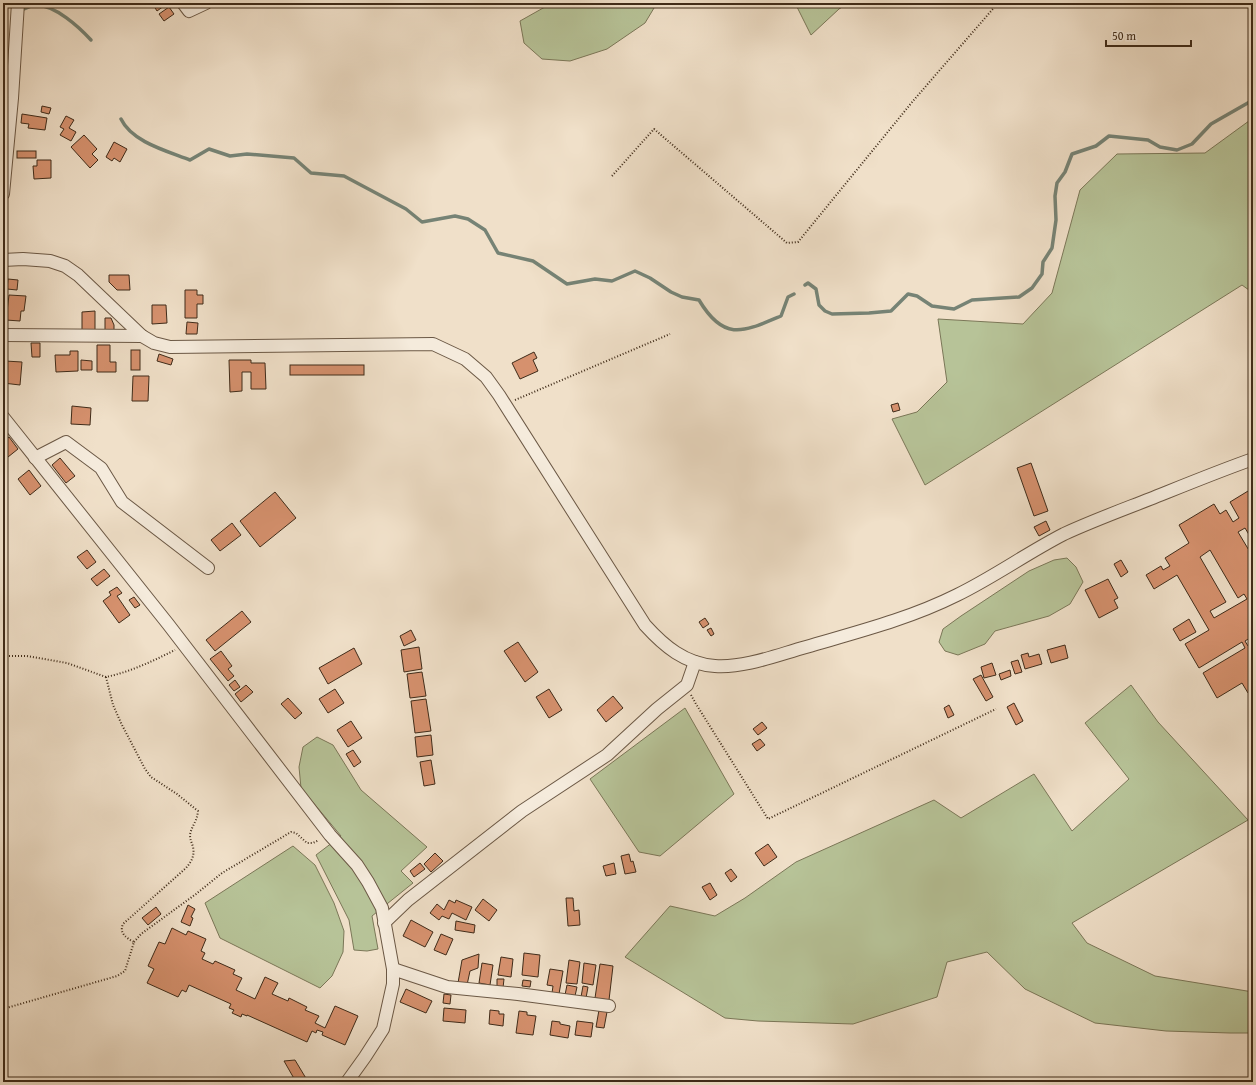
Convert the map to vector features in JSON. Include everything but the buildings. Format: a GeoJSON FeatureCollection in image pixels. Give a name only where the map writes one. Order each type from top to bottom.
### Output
{"type":"FeatureCollection","features":[{"type":"Feature","properties":{"kind":"street"},"geometry":{"type":"LineString","coordinates":[[3,194],[12,98],[8,61],[18,3]]}},
{"type":"Feature","properties":{"kind":"street"},"geometry":{"type":"LineString","coordinates":[[183,3],[189,11],[206,3]]}},
{"type":"Feature","properties":{"kind":"street"},"geometry":{"type":"LineString","coordinates":[[3,260],[23,259],[50,261],[65,266],[78,275],[142,336],[154,343],[170,347],[433,344],[465,359],[486,377],[505,405],[645,625],[667,647],[695,662],[715,666],[747,664],[932,607],[958,595],[1029,553],[1093,521],[1253,459]]}},
{"type":"Feature","properties":{"kind":"street"},"geometry":{"type":"LineString","coordinates":[[3,335],[142,336]]}},
{"type":"Feature","properties":{"kind":"street"},"geometry":{"type":"LineString","coordinates":[[3,417],[184,645],[330,835],[357,865],[382,908],[393,970],[393,984],[383,1029],[347,1082]]}},
{"type":"Feature","properties":{"kind":"street"},"geometry":{"type":"LineString","coordinates":[[35,458],[66,442],[101,468],[122,502],[208,568]]}},
{"type":"Feature","properties":{"kind":"street"},"geometry":{"type":"LineString","coordinates":[[384,923],[408,900],[522,810],[607,755],[657,709],[687,684],[695,662]]}},
{"type":"Feature","properties":{"kind":"street"},"geometry":{"type":"LineString","coordinates":[[393,970],[448,987],[518,994],[610,1006]]}},
{"type":"Feature","properties":{"kind":"path"},"geometry":{"type":"LineString","coordinates":[[612,176],[654,129],[787,243],[798,242],[913,101],[998,3]]}},
{"type":"Feature","properties":{"kind":"path"},"geometry":{"type":"LineString","coordinates":[[505,405],[670,334]]}},
{"type":"Feature","properties":{"kind":"path"},"geometry":{"type":"LineString","coordinates":[[3,656],[27,656],[66,663],[106,677],[116,675],[157,660],[184,645]]}},
{"type":"Feature","properties":{"kind":"path"},"geometry":{"type":"LineString","coordinates":[[106,677],[121,723],[145,769],[151,777],[177,794],[198,811],[197,819],[190,834],[190,841],[193,847],[192,861],[123,924],[122,928],[124,936],[134,942]]}},
{"type":"Feature","properties":{"kind":"path"},"geometry":{"type":"LineString","coordinates":[[687,684],[696,704],[768,819],[996,709]]}},
{"type":"Feature","properties":{"kind":"path"},"geometry":{"type":"LineString","coordinates":[[3,1009],[126,971],[134,942],[141,934],[222,873],[291,832],[296,833],[307,843],[330,835]]}},
{"type":"Feature","properties":{"kind":"green space"},"geometry":{"type":"Polygon","coordinates":[[[552,3],[657,3],[645,23],[607,49],[570,61],[542,59],[524,43],[520,21],[552,3]]]}},
{"type":"Feature","properties":{"kind":"green space"},"geometry":{"type":"Polygon","coordinates":[[[795,3],[849,3],[839,9],[811,35],[795,3]]]}},
{"type":"Feature","properties":{"kind":"green space"},"geometry":{"type":"Polygon","coordinates":[[[1253,118],[1253,293],[1242,285],[925,485],[892,419],[917,412],[947,382],[938,319],[1023,324],[1052,293],[1080,190],[1117,154],[1205,153],[1253,118]]]}},
{"type":"Feature","properties":{"kind":"green space"},"geometry":{"type":"Polygon","coordinates":[[[1067,558],[1076,567],[1083,582],[1070,604],[1049,616],[995,631],[985,644],[958,655],[945,651],[939,642],[943,629],[1029,571],[1054,560],[1067,558]]]}},
{"type":"Feature","properties":{"kind":"green space"},"geometry":{"type":"Polygon","coordinates":[[[1131,685],[1158,722],[1248,820],[1072,923],[1087,943],[1155,976],[1253,992],[1253,1033],[1166,1031],[1095,1023],[1025,989],[987,952],[947,962],[937,997],[853,1024],[758,1021],[725,1018],[625,957],[670,906],[715,916],[745,898],[796,862],[934,800],[961,818],[1034,774],[1072,831],[1129,779],[1085,723],[1131,685]]]}},
{"type":"Feature","properties":{"kind":"green space"},"geometry":{"type":"Polygon","coordinates":[[[685,708],[734,794],[660,856],[639,852],[590,779],[685,708]]]}},
{"type":"Feature","properties":{"kind":"green space"},"geometry":{"type":"Polygon","coordinates":[[[317,737],[333,745],[361,790],[427,847],[401,871],[413,883],[372,916],[378,949],[367,951],[354,950],[349,920],[316,855],[341,836],[301,788],[299,767],[303,747],[317,737]]]}},
{"type":"Feature","properties":{"kind":"green space"},"geometry":{"type":"Polygon","coordinates":[[[293,846],[315,865],[334,903],[344,931],[343,952],[332,976],[320,988],[220,938],[205,903],[293,846]]]}},
{"type":"Feature","properties":{"kind":"waterway"},"geometry":{"type":"LineString","coordinates":[[24,9],[36,5],[51,9],[73,23],[91,40]]}},
{"type":"Feature","properties":{"kind":"waterway"},"geometry":{"type":"LineString","coordinates":[[805,285],[808,283],[816,289],[819,305],[825,311],[832,314],[891,311],[908,294],[917,296],[932,306],[954,309],[972,300],[1019,297],[1032,288],[1042,274],[1043,262],[1052,248],[1056,220],[1055,196],[1057,183],[1065,172],[1072,154],[1096,146],[1109,136],[1148,140],[1160,147],[1177,150],[1192,144],[1211,124],[1253,100]]}},
{"type":"Feature","properties":{"kind":"waterway"},"geometry":{"type":"LineString","coordinates":[[121,119],[126,127],[142,140],[190,160],[209,149],[230,156],[247,154],[294,158],[311,173],[344,176],[406,209],[422,222],[455,216],[468,219],[485,230],[498,253],[533,261],[567,284],[595,279],[612,281],[635,271],[682,297],[699,300],[708,313],[726,328],[735,330],[745,329],[781,316],[788,297],[794,294]]}}]}
